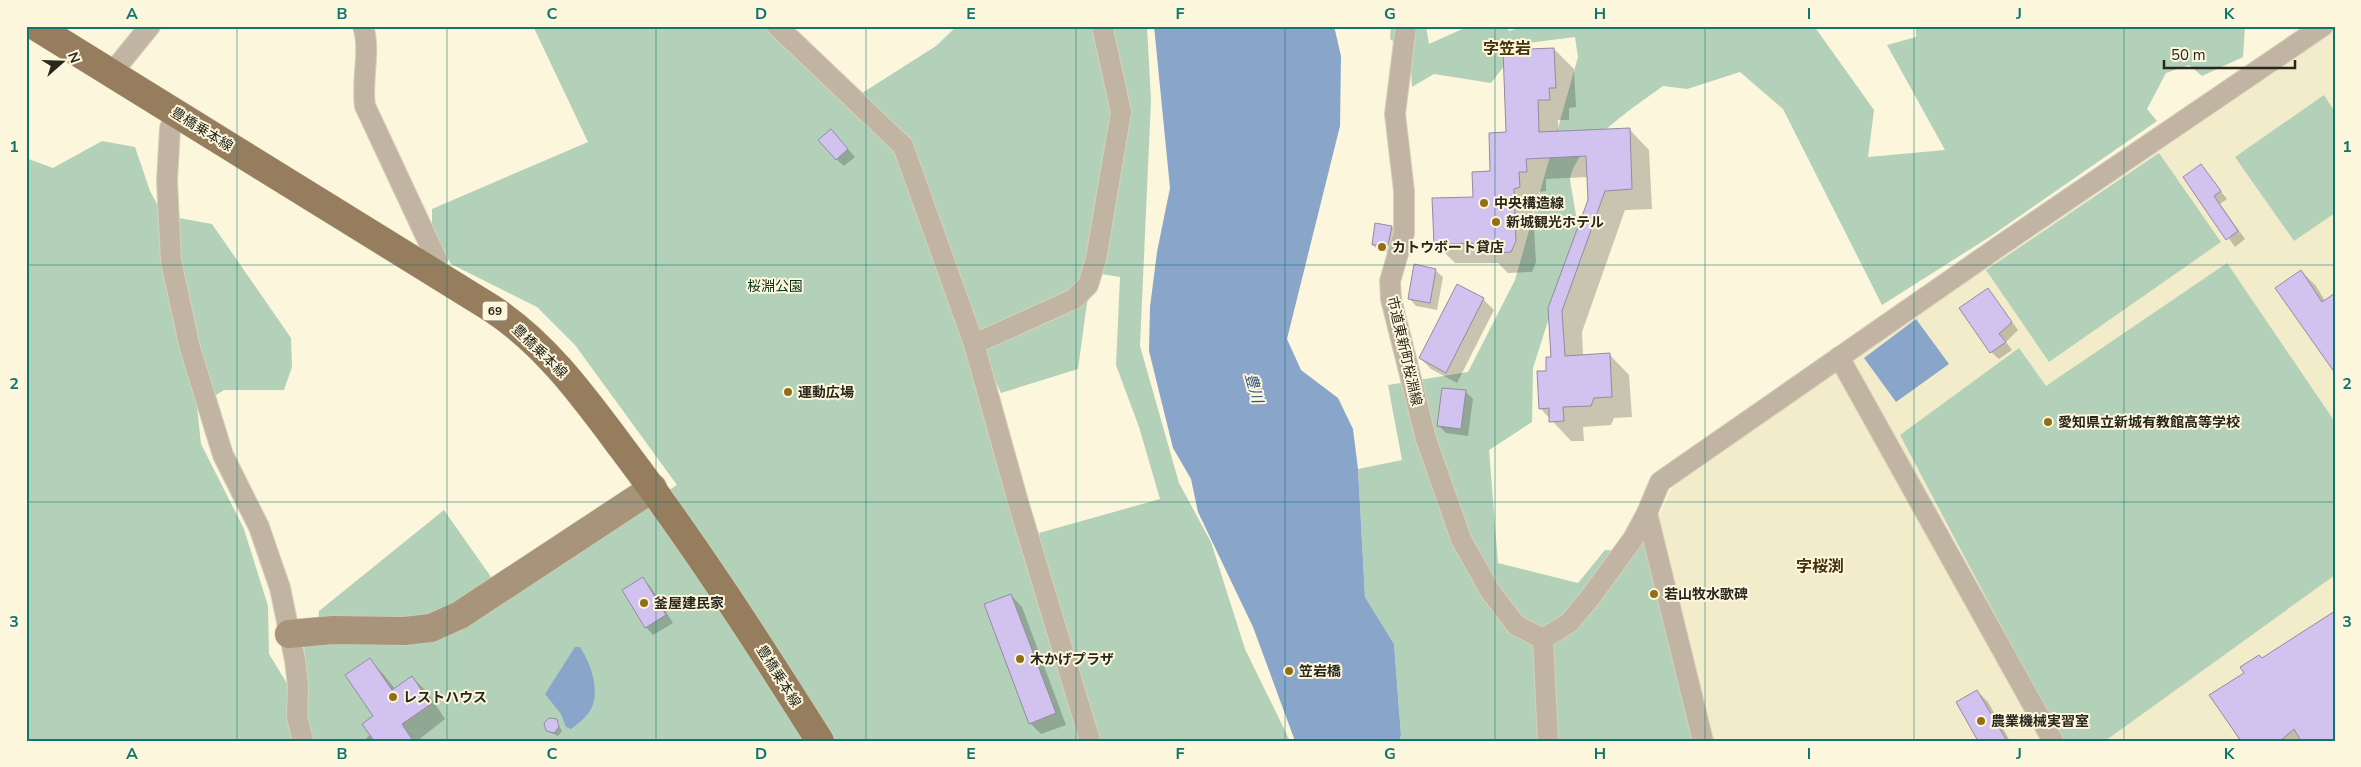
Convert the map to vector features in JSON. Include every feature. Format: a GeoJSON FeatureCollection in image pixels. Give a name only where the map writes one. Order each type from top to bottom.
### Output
{"type":"FeatureCollection","features":[{"type":"Feature","properties":{"kind":"main road","name":"豊橋乗本線"},"geometry":{"type":"LineString","coordinates":[[35,26],[506,317],[563,371],[653,488],[749,628],[820,741]]}},
{"type":"Feature","properties":{"kind":"street"},"geometry":{"type":"LineString","coordinates":[[111,74],[150,26]]}},
{"type":"Feature","properties":{"kind":"street"},"geometry":{"type":"LineString","coordinates":[[363,26],[365,60],[362,88],[365,106],[397,170],[437,260],[432,271]]}},
{"type":"Feature","properties":{"kind":"street"},"geometry":{"type":"LineString","coordinates":[[777,26],[903,146],[974,344],[1018,502],[1090,741]]}},
{"type":"Feature","properties":{"kind":"street"},"geometry":{"type":"LineString","coordinates":[[974,344],[1074,299],[1088,285],[1096,259],[1121,112],[1102,26]]}},
{"type":"Feature","properties":{"kind":"street","name":"市道東新町桜淵線"},"geometry":{"type":"LineString","coordinates":[[1406,26],[1395,114],[1404,191],[1404,232],[1391,276],[1391,299],[1426,439],[1461,538],[1490,591],[1516,625],[1543,639]]}},
{"type":"Feature","properties":{"kind":"street"},"geometry":{"type":"LineString","coordinates":[[1548,741],[1543,639],[1570,623],[1624,551],[1647,513],[1660,482],[1839,357],[2323,26]]}},
{"type":"Feature","properties":{"kind":"street"},"geometry":{"type":"LineString","coordinates":[[176,113],[170,128],[167,181],[171,261],[188,338],[223,455],[259,527],[280,588],[295,660],[298,686],[297,717],[303,741]]}},
{"type":"Feature","properties":{"kind":"street"},"geometry":{"type":"LineString","coordinates":[[1839,357],[2053,741]]}},
{"type":"Feature","properties":{"kind":"street"},"geometry":{"type":"LineString","coordinates":[[289,634],[333,630],[404,631],[431,628],[460,615],[653,488]]}},
{"type":"Feature","properties":{"kind":"street"},"geometry":{"type":"LineString","coordinates":[[1647,513],[1703,741]]}},
{"type":"Feature","properties":{"kind":"shaded area","name":"愛知県立新城有教館高等学校"},"geometry":{"type":"Polygon","coordinates":[[[2335,26],[2335,741],[1711,741],[1655,525],[1673,485],[1850,359],[2335,26]]]}},
{"type":"Feature","properties":{"kind":"green space","name":"桜淵公園"},"geometry":{"type":"Polygon","coordinates":[[[533,26],[767,26],[848,102],[936,46],[957,26],[1147,26],[1151,100],[1140,346],[1179,483],[1211,542],[1245,649],[1290,741],[26,741],[26,158],[53,168],[102,141],[135,147],[150,191],[163,215],[212,224],[291,338],[292,367],[284,390],[224,390],[197,407],[201,444],[244,529],[268,606],[269,654],[288,685],[306,682],[304,645],[317,641],[319,611],[444,510],[503,594],[677,485],[575,345],[537,307],[451,264],[432,232],[432,209],[588,142],[533,26]],[[1098,259],[1093,261],[1086,282],[1073,296],[965,339],[986,422],[1024,542],[1040,538],[1039,533],[1160,499],[1139,427],[1116,365],[1120,277],[1102,274],[1087,303],[1078,369],[1001,393],[981,350],[985,338],[1076,301],[1093,277],[1098,259]]]}},
{"type":"Feature","properties":{"kind":"green space"},"geometry":{"type":"Polygon","coordinates":[[[1391,26],[1426,26],[1429,44],[1469,26],[1505,26],[1509,31],[1525,26],[1814,26],[1874,110],[1868,157],[1945,150],[1887,45],[1916,37],[1916,26],[2245,26],[2243,57],[2202,76],[2189,65],[2166,73],[2147,109],[2157,121],[1991,236],[1882,305],[1783,109],[1740,72],[1687,89],[1663,86],[1608,127],[1583,154],[1574,167],[1570,180],[1578,227],[1533,368],[1532,422],[1489,450],[1498,563],[1578,583],[1605,550],[1624,551],[1646,523],[1698,741],[1399,741],[1401,734],[1394,644],[1365,597],[1358,469],[1402,460],[1388,385],[1468,372],[1515,280],[1578,57],[1575,37],[1521,44],[1491,83],[1434,74],[1412,87],[1410,54],[1390,39],[1391,26]]]}},
{"type":"Feature","properties":{"kind":"green space"},"geometry":{"type":"Polygon","coordinates":[[[2324,95],[2335,112],[2335,213],[2294,241],[2235,157],[2324,95]]]}},
{"type":"Feature","properties":{"kind":"green space"},"geometry":{"type":"Polygon","coordinates":[[[2159,153],[2221,242],[2049,362],[1986,270],[2159,153]]]}},
{"type":"Feature","properties":{"kind":"green space"},"geometry":{"type":"Polygon","coordinates":[[[2227,263],[2335,422],[2335,575],[2105,741],[2062,741],[1900,435],[2019,348],[2046,386],[2227,263]]]}},
{"type":"Feature","properties":{"kind":"water","name":"豊川"},"geometry":{"type":"Polygon","coordinates":[[[1154,26],[1334,26],[1341,56],[1340,126],[1287,339],[1301,370],[1338,398],[1353,429],[1358,469],[1365,597],[1394,644],[1401,735],[1399,741],[1295,741],[1253,627],[1198,512],[1191,479],[1173,448],[1149,351],[1150,307],[1157,252],[1170,188],[1154,26]]]}},
{"type":"Feature","properties":{"kind":"water"},"geometry":{"type":"Polygon","coordinates":[[[1916,319],[1949,364],[1896,402],[1864,358],[1916,319]]]}},
{"type":"Feature","properties":{"kind":"water"},"geometry":{"type":"Polygon","coordinates":[[[575,647],[580,647],[587,660],[593,676],[595,692],[592,707],[583,719],[571,729],[566,727],[561,714],[545,694],[575,647]]]}},
{"type":"Feature","properties":{"kind":"building","name":"新城観光ホテル"},"geometry":{"type":"Polygon","coordinates":[[[1554,48],[1556,88],[1549,88],[1550,100],[1538,100],[1539,132],[1630,128],[1632,189],[1605,191],[1562,311],[1565,356],[1610,353],[1612,397],[1594,398],[1591,406],[1563,407],[1564,421],[1549,422],[1549,408],[1539,409],[1537,371],[1546,371],[1546,357],[1551,357],[1548,308],[1588,200],[1586,156],[1526,159],[1527,172],[1519,172],[1520,187],[1514,189],[1516,241],[1511,252],[1487,254],[1486,244],[1478,243],[1434,244],[1432,198],[1473,197],[1472,172],[1490,171],[1489,133],[1506,132],[1503,50],[1554,48]]]}},
{"type":"Feature","properties":{"kind":"building"},"geometry":{"type":"Polygon","coordinates":[[[831,129],[848,149],[836,160],[818,140],[831,129]]]}},
{"type":"Feature","properties":{"kind":"building"},"geometry":{"type":"Polygon","coordinates":[[[2201,164],[2221,191],[2214,196],[2238,231],[2226,240],[2183,177],[2201,164]]]}},
{"type":"Feature","properties":{"kind":"building"},"geometry":{"type":"Polygon","coordinates":[[[1375,223],[1392,226],[1388,245],[1372,245],[1375,223]]]}},
{"type":"Feature","properties":{"kind":"building"},"geometry":{"type":"Polygon","coordinates":[[[1414,264],[1436,269],[1430,303],[1408,299],[1414,264]]]}},
{"type":"Feature","properties":{"kind":"building"},"geometry":{"type":"Polygon","coordinates":[[[2301,270],[2322,302],[2335,293],[2335,373],[2275,288],[2301,270]]]}},
{"type":"Feature","properties":{"kind":"building"},"geometry":{"type":"Polygon","coordinates":[[[1457,284],[1484,298],[1446,373],[1419,358],[1457,284]]]}},
{"type":"Feature","properties":{"kind":"building"},"geometry":{"type":"Polygon","coordinates":[[[1988,288],[2012,322],[1999,334],[2006,342],[1990,353],[1959,308],[1988,288]]]}},
{"type":"Feature","properties":{"kind":"building"},"geometry":{"type":"Polygon","coordinates":[[[1442,388],[1466,390],[1461,429],[1437,426],[1442,388]]]}},
{"type":"Feature","properties":{"kind":"building","name":"釜屋建民家"},"geometry":{"type":"Polygon","coordinates":[[[643,577],[666,615],[645,628],[622,590],[643,577]]]}},
{"type":"Feature","properties":{"kind":"building","name":"木かげプラザ"},"geometry":{"type":"Polygon","coordinates":[[[1011,594],[1056,713],[1029,724],[984,604],[1011,594]]]}},
{"type":"Feature","properties":{"kind":"building"},"geometry":{"type":"Polygon","coordinates":[[[2335,611],[2335,741],[2301,741],[2294,729],[2280,741],[2241,741],[2209,695],[2244,673],[2240,667],[2259,655],[2262,658],[2335,611]]]}},
{"type":"Feature","properties":{"kind":"building","name":"レストハウス"},"geometry":{"type":"Polygon","coordinates":[[[370,658],[392,690],[412,676],[431,704],[402,724],[413,741],[374,741],[362,724],[373,716],[345,675],[370,658]]]}},
{"type":"Feature","properties":{"kind":"building","name":"農業機械実習室"},"geometry":{"type":"Polygon","coordinates":[[[1977,690],[2007,741],[1978,741],[1956,702],[1977,690]]]}},
{"type":"Feature","properties":{"kind":"building"},"geometry":{"type":"Polygon","coordinates":[[[549,718],[557,719],[559,727],[554,733],[546,731],[544,723],[549,718]]]}},
{"type":"Feature","properties":{"kind":"place","name":"中央構造線"},"geometry":{"type":"Point","coordinates":[1484,203]}},
{"type":"Feature","properties":{"kind":"place","name":"新城観光ホテル"},"geometry":{"type":"Point","coordinates":[1496,222]}},
{"type":"Feature","properties":{"kind":"place","name":"カトウボート貸店"},"geometry":{"type":"Point","coordinates":[1382,247]}},
{"type":"Feature","properties":{"kind":"place","name":"運動広場"},"geometry":{"type":"Point","coordinates":[788,392]}},
{"type":"Feature","properties":{"kind":"place","name":"愛知県立新城有教館高等学校"},"geometry":{"type":"Point","coordinates":[2048,422]}},
{"type":"Feature","properties":{"kind":"place","name":"若山牧水歌碑"},"geometry":{"type":"Point","coordinates":[1654,594]}},
{"type":"Feature","properties":{"kind":"place","name":"釜屋建民家"},"geometry":{"type":"Point","coordinates":[644,603]}},
{"type":"Feature","properties":{"kind":"place","name":"木かげプラザ"},"geometry":{"type":"Point","coordinates":[1020,659]}},
{"type":"Feature","properties":{"kind":"place","name":"笠岩橋"},"geometry":{"type":"Point","coordinates":[1289,671]}},
{"type":"Feature","properties":{"kind":"place","name":"レストハウス"},"geometry":{"type":"Point","coordinates":[393,697]}},
{"type":"Feature","properties":{"kind":"place","name":"農業機械実習室"},"geometry":{"type":"Point","coordinates":[1981,721]}},
{"type":"Feature","properties":{"kind":"district","name":"字笠岩"},"geometry":{"type":"Point","coordinates":[1507,48]}},
{"type":"Feature","properties":{"kind":"district","name":"字桜渕"},"geometry":{"type":"Point","coordinates":[1820,566]}}]}
